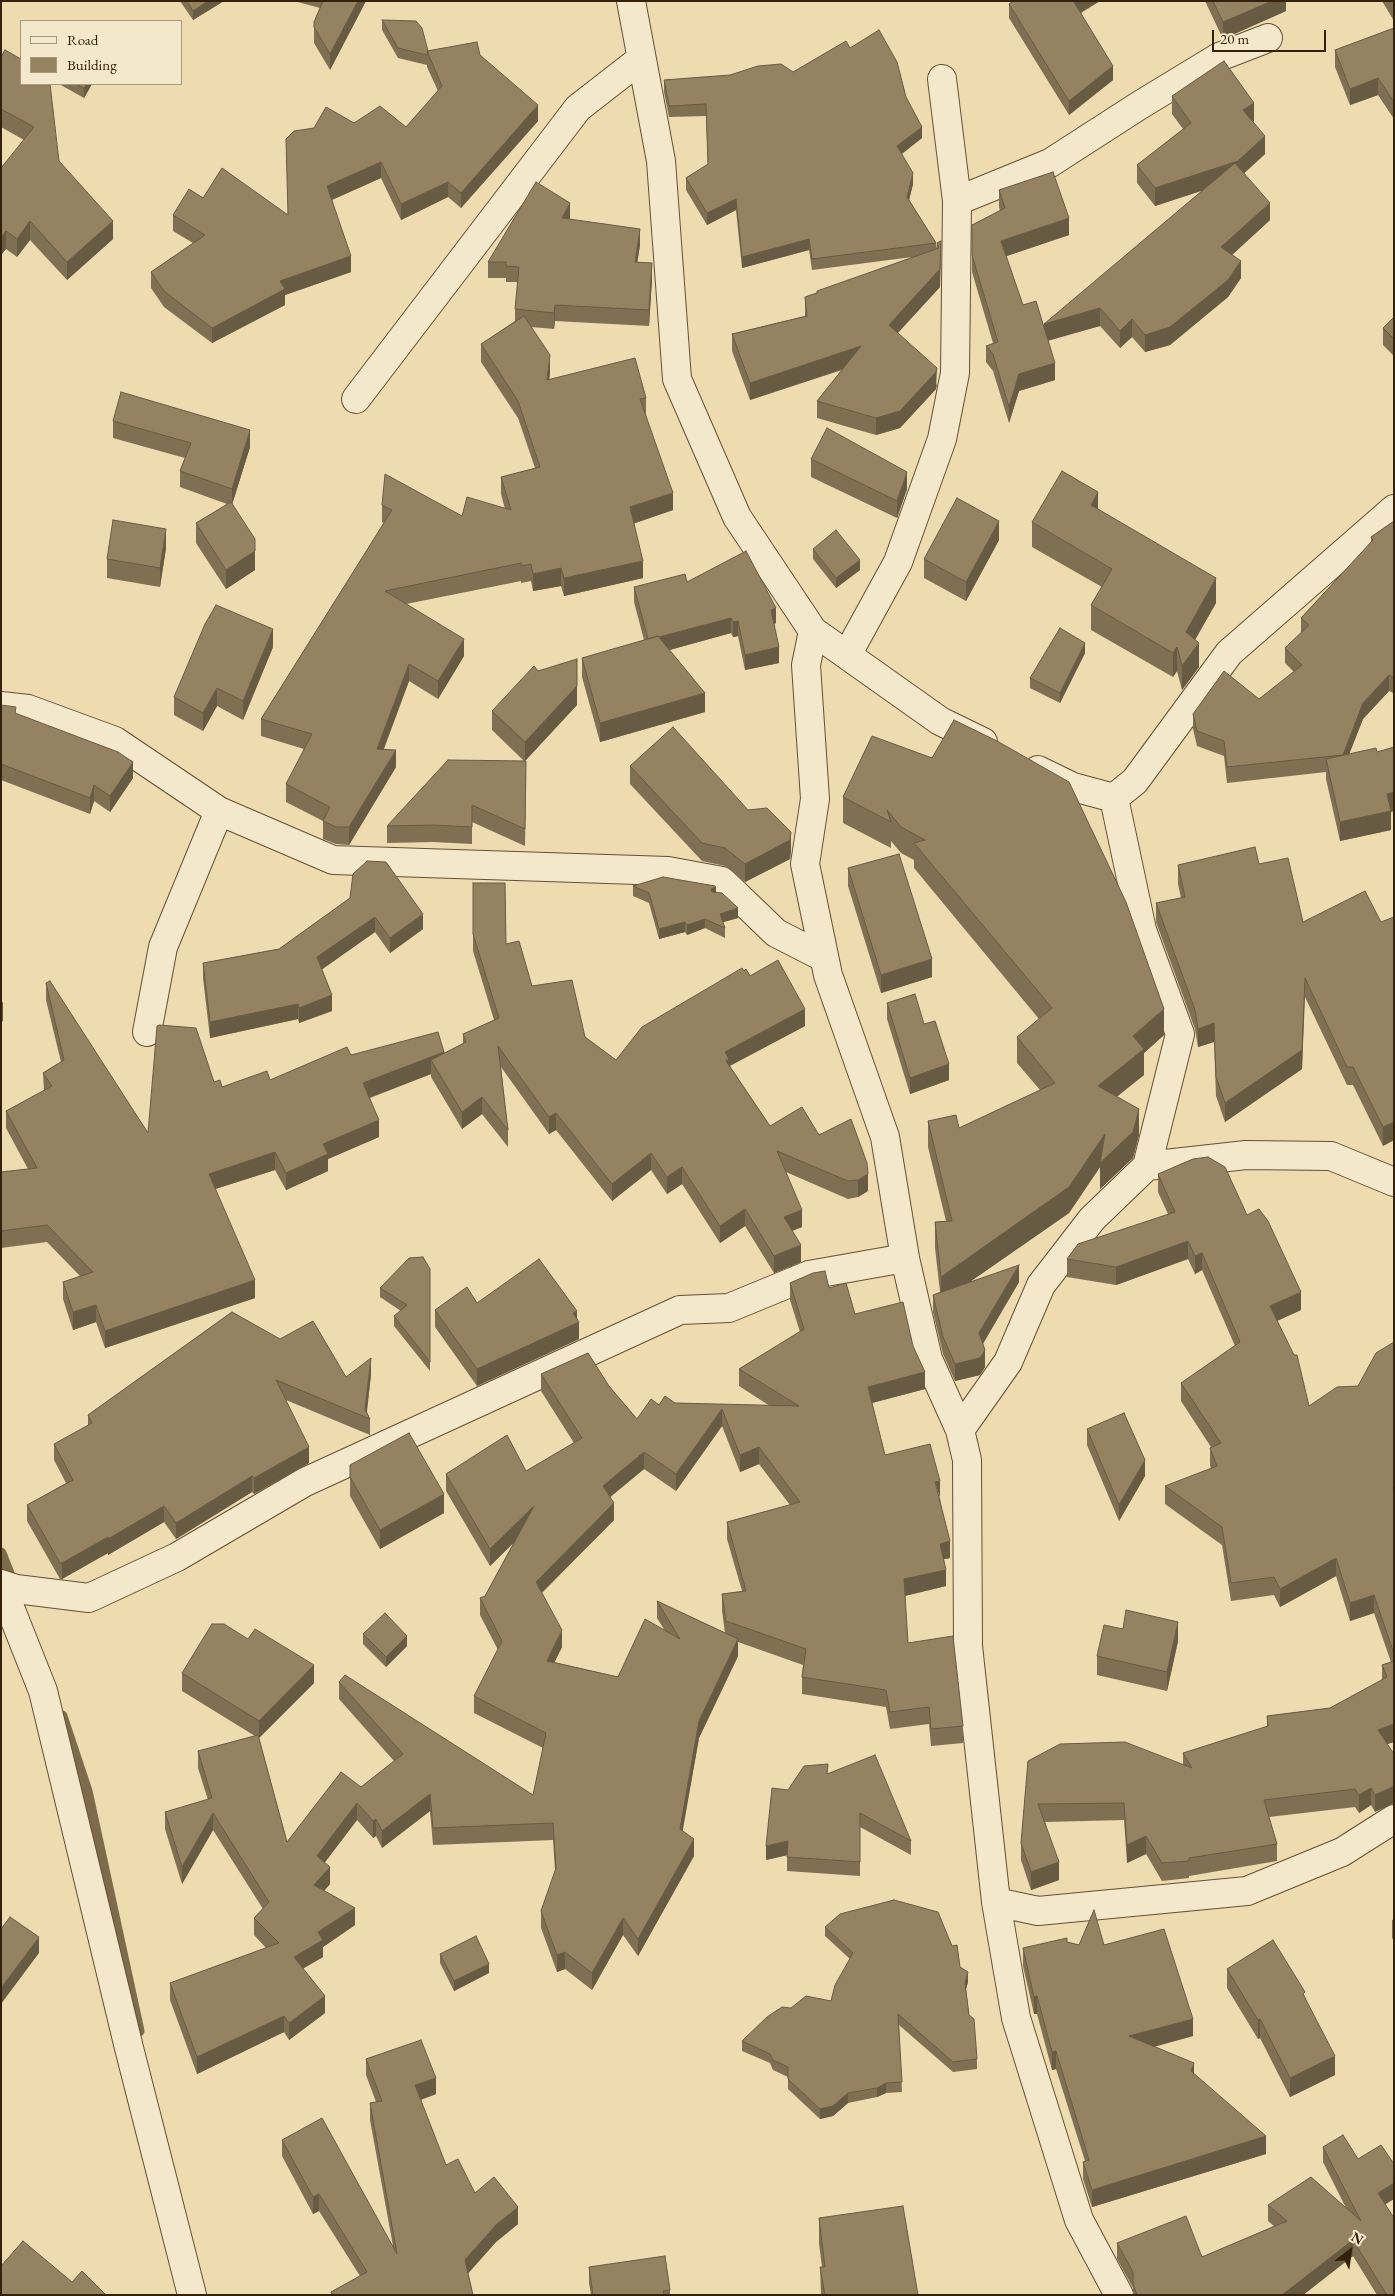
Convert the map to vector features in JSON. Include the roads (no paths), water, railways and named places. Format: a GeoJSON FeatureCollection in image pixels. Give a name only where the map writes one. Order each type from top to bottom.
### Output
{"type":"FeatureCollection","features":[{"type":"Feature","properties":{"kind":"street"},"geometry":{"type":"LineString","coordinates":[[631,1],[660,161],[677,379],[737,517],[813,630],[940,721],[1073,787],[1114,798]]}},
{"type":"Feature","properties":{"kind":"street"},"geometry":{"type":"LineString","coordinates":[[958,201],[1050,163],[1219,57],[1268,38]]}},
{"type":"Feature","properties":{"kind":"street"},"geometry":{"type":"LineString","coordinates":[[356,399],[578,108],[641,59]]}},
{"type":"Feature","properties":{"kind":"street"},"geometry":{"type":"LineString","coordinates":[[847,655],[898,562],[942,439],[956,373],[958,201],[942,79]]}},
{"type":"Feature","properties":{"kind":"street"},"geometry":{"type":"LineString","coordinates":[[1114,798],[1135,781],[1229,653],[1394,509]]}},
{"type":"Feature","properties":{"kind":"street"},"geometry":{"type":"LineString","coordinates":[[813,630],[806,666],[815,799],[806,864],[823,957],[885,1137],[905,1258],[928,1359],[960,1430],[967,1460],[968,1646],[996,1902],[1016,2018],[1079,2220],[1119,2295]]}},
{"type":"Feature","properties":{"kind":"street"},"geometry":{"type":"LineString","coordinates":[[1,706],[28,709],[115,741],[219,811],[333,860],[668,871],[722,881],[776,933],[823,957]]}},
{"type":"Feature","properties":{"kind":"street"},"geometry":{"type":"LineString","coordinates":[[960,1430],[1008,1362],[1041,1285],[1092,1219],[1147,1166],[1180,1034],[1142,930],[1114,798]]}},
{"type":"Feature","properties":{"kind":"street"},"geometry":{"type":"LineString","coordinates":[[147,1032],[163,947],[219,811]]}},
{"type":"Feature","properties":{"kind":"street"},"geometry":{"type":"LineString","coordinates":[[1147,1166],[1246,1155],[1331,1156],[1394,1182]]}},
{"type":"Feature","properties":{"kind":"street"},"geometry":{"type":"LineString","coordinates":[[1,1585],[16,1589],[89,1598],[177,1556],[305,1482],[680,1310],[729,1308],[809,1275],[905,1258]]}},
{"type":"Feature","properties":{"kind":"street"},"geometry":{"type":"LineString","coordinates":[[1,1585],[43,1691],[129,2048],[192,2295]]}},
{"type":"Feature","properties":{"kind":"street"},"geometry":{"type":"LineString","coordinates":[[996,1902],[1038,1911],[1246,1891],[1342,1852],[1394,1820]]}},
{"type":"Feature","properties":{"kind":"waterway"},"geometry":{"type":"LineString","coordinates":[[1,1553],[14,1586]]}},
{"type":"Feature","properties":{"kind":"waterway"},"geometry":{"type":"LineString","coordinates":[[62,1716],[87,1791],[139,2031]]}}]}
